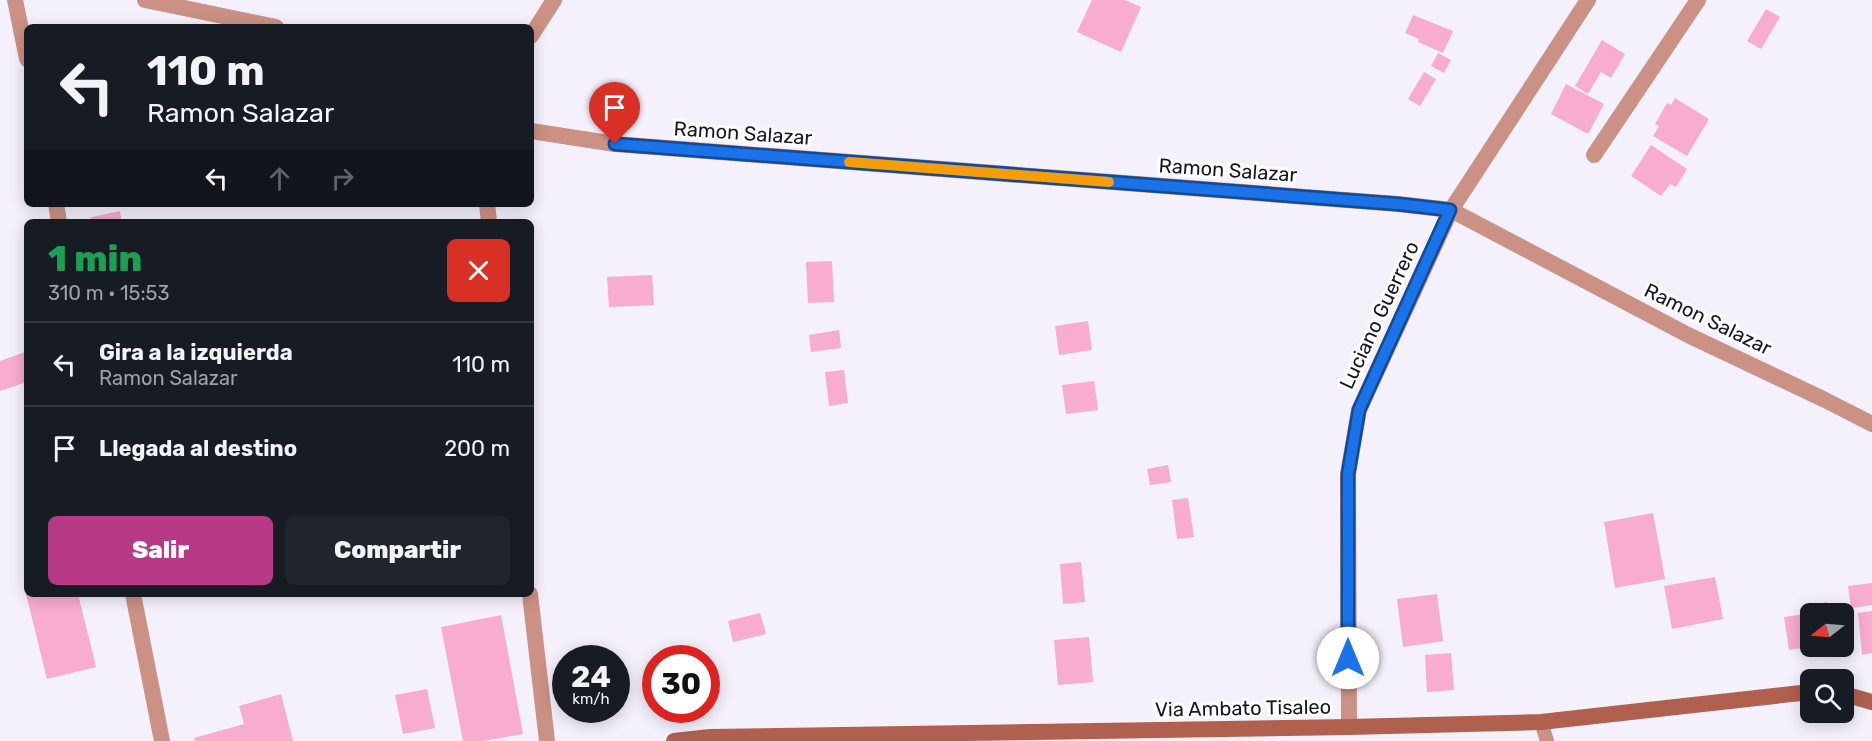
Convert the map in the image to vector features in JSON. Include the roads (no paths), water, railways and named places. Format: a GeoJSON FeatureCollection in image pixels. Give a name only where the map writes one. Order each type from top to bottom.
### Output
{"type":"FeatureCollection","features":[{"type":"Feature","properties":{"kind":"main road","name":"Via Ambato Tisaleo"},"geometry":{"type":"LineString","coordinates":[[675,741],[710,737],[1541,722],[1800,693]]}},
{"type":"Feature","properties":{"kind":"main road"},"geometry":{"type":"LineString","coordinates":[[1854,697],[1872,702]]}},
{"type":"Feature","properties":{"kind":"street"},"geometry":{"type":"LineString","coordinates":[[15,0],[24,44]]}},
{"type":"Feature","properties":{"kind":"street"},"geometry":{"type":"LineString","coordinates":[[145,0],[261,24]]}},
{"type":"Feature","properties":{"kind":"street"},"geometry":{"type":"LineString","coordinates":[[534,31],[554,0]]}},
{"type":"Feature","properties":{"kind":"street","name":"Luciano Guerrero"},"geometry":{"type":"LineString","coordinates":[[1349,727],[1348,474],[1359,410],[1450,210],[1588,0]]}},
{"type":"Feature","properties":{"kind":"street"},"geometry":{"type":"LineString","coordinates":[[1594,156],[1698,0]]}},
{"type":"Feature","properties":{"kind":"street","name":"Ramon Salazar"},"geometry":{"type":"LineString","coordinates":[[534,132],[615,144],[1398,204],[1450,210],[1688,334],[1872,424]]}},
{"type":"Feature","properties":{"kind":"street"},"geometry":{"type":"LineString","coordinates":[[134,597],[162,741]]}},
{"type":"Feature","properties":{"kind":"street"},"geometry":{"type":"LineString","coordinates":[[530,597],[547,741]]}},
{"type":"Feature","properties":{"kind":"lane"},"geometry":{"type":"LineString","coordinates":[[1541,722],[1547,741]]}}]}
